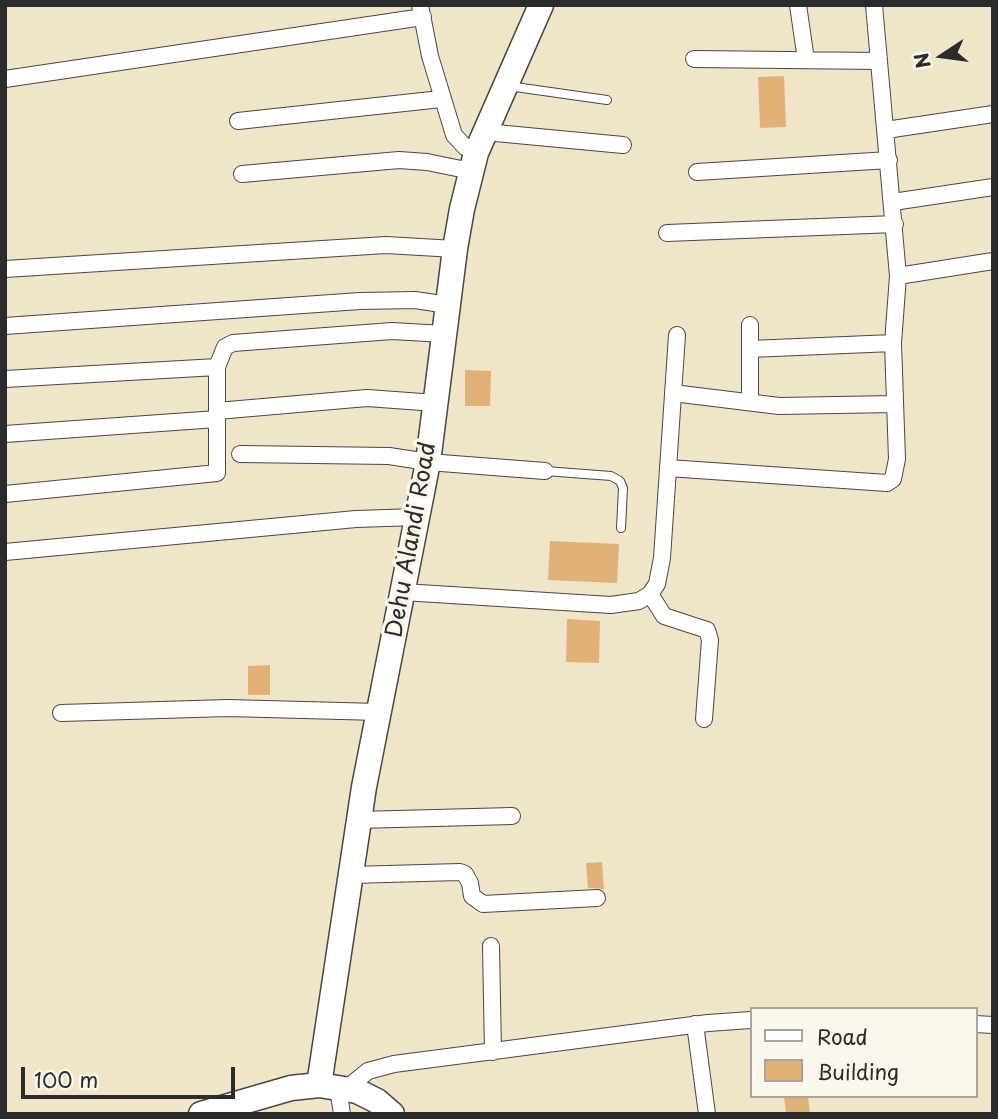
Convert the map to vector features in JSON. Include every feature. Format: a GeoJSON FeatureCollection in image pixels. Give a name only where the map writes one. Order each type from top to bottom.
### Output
{"type":"FeatureCollection","features":[{"type":"Feature","properties":{"kind":"main road","name":"Dehu Alandi Road"},"geometry":{"type":"LineString","coordinates":[[336,1094],[350,875],[358,820],[428,462],[454,249],[477,152],[541,5]]}},
{"type":"Feature","properties":{"kind":"main road"},"geometry":{"type":"LineString","coordinates":[[201,1114],[291,1088],[336,1094],[357,1091],[392,1114]]}},
{"type":"Feature","properties":{"kind":"street"},"geometry":{"type":"LineString","coordinates":[[798,5],[806,60]]}},
{"type":"Feature","properties":{"kind":"street"},"geometry":{"type":"LineString","coordinates":[[668,468],[887,483],[893,480],[896,470],[893,343],[898,276],[874,5]]}},
{"type":"Feature","properties":{"kind":"street"},"geometry":{"type":"LineString","coordinates":[[5,79],[421,11],[441,99],[454,135],[465,147],[477,152]]}},
{"type":"Feature","properties":{"kind":"street"},"geometry":{"type":"LineString","coordinates":[[694,59],[879,61]]}},
{"type":"Feature","properties":{"kind":"street"},"geometry":{"type":"LineString","coordinates":[[238,121],[441,99]]}},
{"type":"Feature","properties":{"kind":"street"},"geometry":{"type":"LineString","coordinates":[[886,130],[993,114]]}},
{"type":"Feature","properties":{"kind":"street"},"geometry":{"type":"LineString","coordinates":[[242,174],[399,160],[427,162],[477,152],[623,145]]}},
{"type":"Feature","properties":{"kind":"street"},"geometry":{"type":"LineString","coordinates":[[696,172],[889,160]]}},
{"type":"Feature","properties":{"kind":"street"},"geometry":{"type":"LineString","coordinates":[[893,202],[993,187]]}},
{"type":"Feature","properties":{"kind":"street"},"geometry":{"type":"LineString","coordinates":[[667,233],[895,224]]}},
{"type":"Feature","properties":{"kind":"street"},"geometry":{"type":"LineString","coordinates":[[5,269],[386,245],[454,249]]}},
{"type":"Feature","properties":{"kind":"street"},"geometry":{"type":"LineString","coordinates":[[898,276],[993,261]]}},
{"type":"Feature","properties":{"kind":"street"},"geometry":{"type":"LineString","coordinates":[[5,326],[360,301],[415,300],[448,305]]}},
{"type":"Feature","properties":{"kind":"street"},"geometry":{"type":"LineString","coordinates":[[750,325],[750,402]]}},
{"type":"Feature","properties":{"kind":"street"},"geometry":{"type":"LineString","coordinates":[[5,494],[217,473],[217,367],[225,347],[243,341],[392,331],[444,334]]}},
{"type":"Feature","properties":{"kind":"street"},"geometry":{"type":"LineString","coordinates":[[403,592],[517,597],[611,605],[639,601],[650,594],[657,584],[662,558],[677,335]]}},
{"type":"Feature","properties":{"kind":"street"},"geometry":{"type":"LineString","coordinates":[[750,349],[893,343]]}},
{"type":"Feature","properties":{"kind":"street"},"geometry":{"type":"LineString","coordinates":[[5,379],[217,367]]}},
{"type":"Feature","properties":{"kind":"street"},"geometry":{"type":"LineString","coordinates":[[673,393],[803,407],[895,404]]}},
{"type":"Feature","properties":{"kind":"street"},"geometry":{"type":"LineString","coordinates":[[5,434],[367,398],[436,403]]}},
{"type":"Feature","properties":{"kind":"street"},"geometry":{"type":"LineString","coordinates":[[240,454],[389,456],[428,462],[545,471]]}},
{"type":"Feature","properties":{"kind":"street"},"geometry":{"type":"LineString","coordinates":[[5,552],[356,519],[417,517]]}},
{"type":"Feature","properties":{"kind":"street"},"geometry":{"type":"LineString","coordinates":[[650,594],[664,616],[707,631],[710,640],[704,719]]}},
{"type":"Feature","properties":{"kind":"street"},"geometry":{"type":"LineString","coordinates":[[61,713],[228,708],[379,712]]}},
{"type":"Feature","properties":{"kind":"street"},"geometry":{"type":"LineString","coordinates":[[358,820],[512,816]]}},
{"type":"Feature","properties":{"kind":"street"},"geometry":{"type":"LineString","coordinates":[[350,875],[460,872],[466,874],[472,896],[483,904],[597,898]]}},
{"type":"Feature","properties":{"kind":"street"},"geometry":{"type":"LineString","coordinates":[[491,946],[493,1052]]}},
{"type":"Feature","properties":{"kind":"street"},"geometry":{"type":"LineString","coordinates":[[336,1094],[368,1070],[379,1067],[695,1024],[750,1020]]}},
{"type":"Feature","properties":{"kind":"street"},"geometry":{"type":"LineString","coordinates":[[695,1024],[707,1114]]}},
{"type":"Feature","properties":{"kind":"lane"},"geometry":{"type":"LineString","coordinates":[[505,85],[607,100]]}},
{"type":"Feature","properties":{"kind":"lane"},"geometry":{"type":"LineString","coordinates":[[545,471],[611,476],[620,481],[623,488],[621,528]]}},
{"type":"Feature","properties":{"kind":"building"},"geometry":{"type":"Polygon","coordinates":[[[784,76],[786,127],[760,128],[758,77],[784,76]]]}},
{"type":"Feature","properties":{"kind":"building"},"geometry":{"type":"Polygon","coordinates":[[[465,370],[491,371],[490,406],[465,406],[465,370]]]}},
{"type":"Feature","properties":{"kind":"building"},"geometry":{"type":"Polygon","coordinates":[[[550,541],[619,544],[617,583],[548,580],[550,541]]]}},
{"type":"Feature","properties":{"kind":"building"},"geometry":{"type":"Polygon","coordinates":[[[567,619],[600,621],[599,663],[566,662],[567,619]]]}},
{"type":"Feature","properties":{"kind":"building"},"geometry":{"type":"Polygon","coordinates":[[[270,665],[270,695],[248,695],[248,666],[270,665]]]}},
{"type":"Feature","properties":{"kind":"building"},"geometry":{"type":"Polygon","coordinates":[[[602,862],[604,889],[588,888],[586,863],[602,862]]]}},
{"type":"Feature","properties":{"kind":"building"},"geometry":{"type":"Polygon","coordinates":[[[784,1098],[808,1098],[810,1114],[786,1114],[784,1098]]]}}]}
